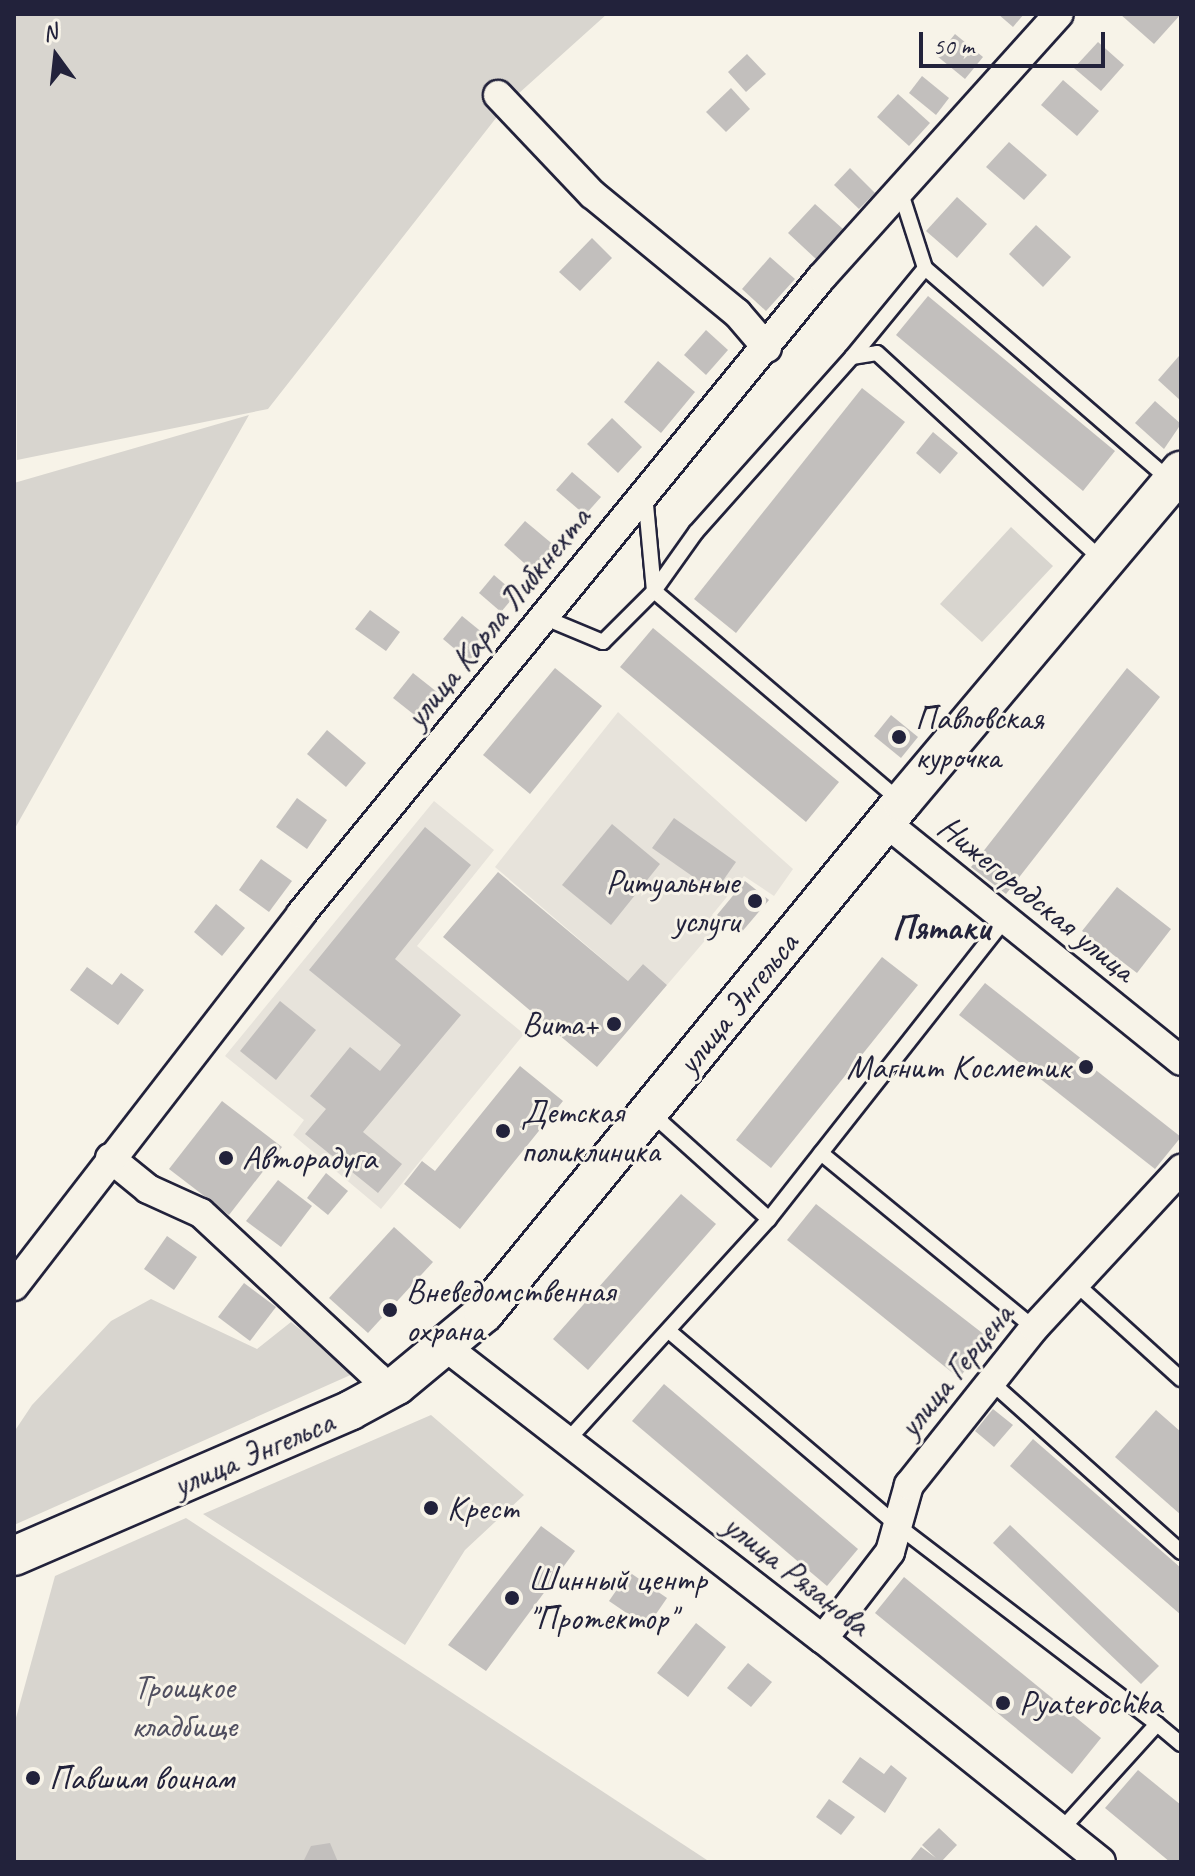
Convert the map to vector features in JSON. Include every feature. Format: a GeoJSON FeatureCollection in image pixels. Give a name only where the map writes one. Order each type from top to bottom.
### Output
{"type":"FeatureCollection","features":[{"type":"Feature","properties":{"kind":"main road","name":"улица Энгельса"},"geometry":{"type":"LineString","coordinates":[[14,1556],[385,1392],[446,1347],[484,1313],[894,812],[1177,476]]}},
{"type":"Feature","properties":{"kind":"street","name":"улица Карла Либкнехта"},"geometry":{"type":"LineString","coordinates":[[14,1286],[110,1158],[543,617],[900,190],[1059,14]]}},
{"type":"Feature","properties":{"kind":"street"},"geometry":{"type":"LineString","coordinates":[[498,95],[592,194],[737,313],[767,348]]}},
{"type":"Feature","properties":{"kind":"street","name":"Нижегородская улица"},"geometry":{"type":"LineString","coordinates":[[894,812],[1005,919],[1181,1061]]}},
{"type":"Feature","properties":{"kind":"street"},"geometry":{"type":"LineString","coordinates":[[110,1158],[148,1189],[201,1213],[377,1377],[385,1392]]}},
{"type":"Feature","properties":{"kind":"street","name":"улица Герцена"},"geometry":{"type":"LineString","coordinates":[[823,1639],[890,1552],[909,1485],[1034,1328],[1181,1169]]}},
{"type":"Feature","properties":{"kind":"street","name":"улица Рязанова"},"geometry":{"type":"LineString","coordinates":[[446,1347],[823,1639],[1101,1862]]}},
{"type":"Feature","properties":{"kind":"lane"},"geometry":{"type":"LineString","coordinates":[[900,190],[925,268],[1177,476]]}},
{"type":"Feature","properties":{"kind":"lane"},"geometry":{"type":"LineString","coordinates":[[543,617],[603,642],[654,591],[696,532],[852,357],[925,268]]}},
{"type":"Feature","properties":{"kind":"lane"},"geometry":{"type":"LineString","coordinates":[[852,357],[877,353],[1104,562]]}},
{"type":"Feature","properties":{"kind":"lane"},"geometry":{"type":"LineString","coordinates":[[645,494],[654,591],[894,812]]}},
{"type":"Feature","properties":{"kind":"lane"},"geometry":{"type":"LineString","coordinates":[[567,1441],[670,1332],[769,1219],[1005,919]]}},
{"type":"Feature","properties":{"kind":"lane"},"geometry":{"type":"LineString","coordinates":[[649,1111],[769,1219]]}},
{"type":"Feature","properties":{"kind":"lane"},"geometry":{"type":"LineString","coordinates":[[821,1153],[1034,1328]]}},
{"type":"Feature","properties":{"kind":"lane"},"geometry":{"type":"LineString","coordinates":[[1075,1283],[1181,1379]]}},
{"type":"Feature","properties":{"kind":"lane"},"geometry":{"type":"LineString","coordinates":[[670,1332],[898,1526],[1181,1744]]}},
{"type":"Feature","properties":{"kind":"lane"},"geometry":{"type":"LineString","coordinates":[[991,1382],[1181,1552]]}},
{"type":"Feature","properties":{"kind":"lane"},"geometry":{"type":"LineString","coordinates":[[1061,1830],[1157,1724]]}},
{"type":"Feature","properties":{"kind":"shaded area"},"geometry":{"type":"Polygon","coordinates":[[[618,712],[793,869],[774,896],[744,876],[712,915],[720,923],[667,985],[643,964],[628,981],[495,867],[618,712]]]}},
{"type":"Feature","properties":{"kind":"shaded area"},"geometry":{"type":"Polygon","coordinates":[[[434,801],[494,850],[417,946],[524,1034],[381,1209],[293,1135],[304,1120],[225,1056],[434,801]]]}},
{"type":"Feature","properties":{"kind":"green space"},"geometry":{"type":"Polygon","coordinates":[[[14,14],[607,14],[507,104],[268,409],[17,460],[14,14]]]}},
{"type":"Feature","properties":{"kind":"green space"},"geometry":{"type":"Polygon","coordinates":[[[249,415],[68,734],[14,830],[14,483],[249,415]]]}},
{"type":"Feature","properties":{"kind":"green space"},"geometry":{"type":"Polygon","coordinates":[[[1011,527],[1053,566],[982,642],[940,604],[1011,527]]]}},
{"type":"Feature","properties":{"kind":"green space"},"geometry":{"type":"Polygon","coordinates":[[[151,1299],[257,1349],[291,1322],[355,1373],[14,1525],[14,1432],[32,1405],[111,1321],[151,1299]]]}},
{"type":"Feature","properties":{"kind":"green space"},"geometry":{"type":"Polygon","coordinates":[[[431,1415],[524,1495],[465,1550],[405,1645],[203,1514],[431,1415]]]}},
{"type":"Feature","properties":{"kind":"green space","name":"Троицкое кладбище"},"geometry":{"type":"Polygon","coordinates":[[[186,1518],[710,1862],[14,1862],[14,1725],[55,1576],[186,1518]]]}},
{"type":"Feature","properties":{"kind":"building"},"geometry":{"type":"Polygon","coordinates":[[[998,14],[1024,14],[1013,27],[998,14]]]}},
{"type":"Feature","properties":{"kind":"building"},"geometry":{"type":"Polygon","coordinates":[[[1120,14],[1181,14],[1154,44],[1120,14]]]}},
{"type":"Feature","properties":{"kind":"building"},"geometry":{"type":"Polygon","coordinates":[[[955,34],[983,57],[965,79],[937,56],[955,34]]]}},
{"type":"Feature","properties":{"kind":"building"},"geometry":{"type":"Polygon","coordinates":[[[1098,42],[1124,65],[1101,91],[1074,68],[1098,42]]]}},
{"type":"Feature","properties":{"kind":"building"},"geometry":{"type":"Polygon","coordinates":[[[747,54],[766,74],[746,92],[728,72],[747,54]]]}},
{"type":"Feature","properties":{"kind":"building"},"geometry":{"type":"Polygon","coordinates":[[[922,76],[949,98],[936,115],[909,93],[922,76]]]}},
{"type":"Feature","properties":{"kind":"building"},"geometry":{"type":"Polygon","coordinates":[[[1063,80],[1099,111],[1077,136],[1041,105],[1063,80]]]}},
{"type":"Feature","properties":{"kind":"building"},"geometry":{"type":"Polygon","coordinates":[[[731,88],[750,109],[726,132],[706,112],[731,88]]]}},
{"type":"Feature","properties":{"kind":"building"},"geometry":{"type":"Polygon","coordinates":[[[898,94],[930,123],[909,146],[877,117],[898,94]]]}},
{"type":"Feature","properties":{"kind":"building"},"geometry":{"type":"Polygon","coordinates":[[[1009,142],[1047,175],[1024,200],[986,167],[1009,142]]]}},
{"type":"Feature","properties":{"kind":"building"},"geometry":{"type":"Polygon","coordinates":[[[850,168],[875,193],[859,209],[834,185],[850,168]]]}},
{"type":"Feature","properties":{"kind":"building"},"geometry":{"type":"Polygon","coordinates":[[[957,197],[987,224],[957,258],[926,231],[957,197]]]}},
{"type":"Feature","properties":{"kind":"building"},"geometry":{"type":"Polygon","coordinates":[[[815,204],[843,229],[816,259],[788,233],[815,204]]]}},
{"type":"Feature","properties":{"kind":"building"},"geometry":{"type":"Polygon","coordinates":[[[1036,225],[1071,257],[1043,287],[1009,254],[1036,225]]]}},
{"type":"Feature","properties":{"kind":"building"},"geometry":{"type":"Polygon","coordinates":[[[592,238],[612,258],[580,291],[559,272],[592,238]]]}},
{"type":"Feature","properties":{"kind":"building"},"geometry":{"type":"Polygon","coordinates":[[[770,257],[795,279],[766,311],[742,289],[770,257]]]}},
{"type":"Feature","properties":{"kind":"building"},"geometry":{"type":"Polygon","coordinates":[[[928,296],[1115,451],[1083,491],[896,335],[928,296]]]}},
{"type":"Feature","properties":{"kind":"building"},"geometry":{"type":"Polygon","coordinates":[[[706,330],[728,350],[706,375],[684,355],[706,330]]]}},
{"type":"Feature","properties":{"kind":"building"},"geometry":{"type":"Polygon","coordinates":[[[1181,357],[1181,401],[1158,380],[1181,357]]]}},
{"type":"Feature","properties":{"kind":"building"},"geometry":{"type":"Polygon","coordinates":[[[658,361],[695,392],[661,433],[624,402],[658,361]]]}},
{"type":"Feature","properties":{"kind":"building"},"geometry":{"type":"Polygon","coordinates":[[[862,388],[905,422],[736,633],[694,599],[862,388]]]}},
{"type":"Feature","properties":{"kind":"building"},"geometry":{"type":"Polygon","coordinates":[[[1155,401],[1181,424],[1164,449],[1135,423],[1155,401]]]}},
{"type":"Feature","properties":{"kind":"building"},"geometry":{"type":"Polygon","coordinates":[[[612,418],[642,447],[618,473],[587,444],[612,418]]]}},
{"type":"Feature","properties":{"kind":"building"},"geometry":{"type":"Polygon","coordinates":[[[933,432],[958,453],[940,474],[916,453],[933,432]]]}},
{"type":"Feature","properties":{"kind":"building"},"geometry":{"type":"Polygon","coordinates":[[[572,472],[601,497],[585,515],[556,490],[572,472]]]}},
{"type":"Feature","properties":{"kind":"building"},"geometry":{"type":"Polygon","coordinates":[[[525,521],[556,547],[534,572],[504,545],[525,521]]]}},
{"type":"Feature","properties":{"kind":"building"},"geometry":{"type":"Polygon","coordinates":[[[494,575],[516,594],[501,612],[479,593],[494,575]]]}},
{"type":"Feature","properties":{"kind":"building"},"geometry":{"type":"Polygon","coordinates":[[[370,610],[400,632],[386,651],[355,629],[370,610]]]}},
{"type":"Feature","properties":{"kind":"building"},"geometry":{"type":"Polygon","coordinates":[[[462,616],[489,638],[469,661],[443,639],[462,616]]]}},
{"type":"Feature","properties":{"kind":"building"},"geometry":{"type":"Polygon","coordinates":[[[653,628],[839,782],[806,822],[620,667],[653,628]]]}},
{"type":"Feature","properties":{"kind":"building"},"geometry":{"type":"Polygon","coordinates":[[[555,668],[602,706],[530,794],[483,755],[555,668]]]}},
{"type":"Feature","properties":{"kind":"building"},"geometry":{"type":"Polygon","coordinates":[[[1127,668],[1160,697],[1006,894],[971,867],[1127,668]]]}},
{"type":"Feature","properties":{"kind":"building"},"geometry":{"type":"Polygon","coordinates":[[[413,673],[437,692],[417,717],[393,698],[413,673]]]}},
{"type":"Feature","properties":{"kind":"building"},"geometry":{"type":"Polygon","coordinates":[[[891,715],[918,737],[901,758],[874,736],[891,715]]]}},
{"type":"Feature","properties":{"kind":"building"},"geometry":{"type":"Polygon","coordinates":[[[327,730],[366,763],[346,787],[307,754],[327,730]]]}},
{"type":"Feature","properties":{"kind":"building"},"geometry":{"type":"Polygon","coordinates":[[[297,798],[327,820],[307,849],[276,827],[297,798]]]}},
{"type":"Feature","properties":{"kind":"building"},"geometry":{"type":"Polygon","coordinates":[[[674,818],[736,862],[715,892],[652,848],[674,818]]]}},
{"type":"Feature","properties":{"kind":"building"},"geometry":{"type":"Polygon","coordinates":[[[612,824],[660,864],[611,925],[562,885],[612,824]]]}},
{"type":"Feature","properties":{"kind":"building"},"geometry":{"type":"Polygon","coordinates":[[[425,827],[471,865],[395,959],[461,1015],[363,1132],[402,1164],[378,1193],[305,1134],[326,1109],[310,1096],[350,1047],[380,1071],[401,1045],[309,970],[425,827]]]}},
{"type":"Feature","properties":{"kind":"building"},"geometry":{"type":"Polygon","coordinates":[[[261,859],[292,881],[269,912],[239,890],[261,859]]]}},
{"type":"Feature","properties":{"kind":"building"},"geometry":{"type":"Polygon","coordinates":[[[498,872],[628,981],[643,964],[667,985],[597,1067],[443,937],[498,872]]]}},
{"type":"Feature","properties":{"kind":"building"},"geometry":{"type":"Polygon","coordinates":[[[745,881],[769,900],[740,934],[717,915],[745,881]]]}},
{"type":"Feature","properties":{"kind":"building"},"geometry":{"type":"Polygon","coordinates":[[[1117,887],[1171,929],[1137,973],[1082,931],[1117,887]]]}},
{"type":"Feature","properties":{"kind":"building"},"geometry":{"type":"Polygon","coordinates":[[[216,904],[245,928],[222,956],[194,932],[216,904]]]}},
{"type":"Feature","properties":{"kind":"building"},"geometry":{"type":"Polygon","coordinates":[[[882,957],[918,985],[771,1168],[736,1140],[882,957]]]}},
{"type":"Feature","properties":{"kind":"building"},"geometry":{"type":"Polygon","coordinates":[[[87,967],[112,985],[121,973],[144,990],[118,1025],[70,990],[87,967]]]}},
{"type":"Feature","properties":{"kind":"building"},"geometry":{"type":"Polygon","coordinates":[[[985,983],[1181,1137],[1155,1169],[959,1015],[985,983]]]}},
{"type":"Feature","properties":{"kind":"building"},"geometry":{"type":"Polygon","coordinates":[[[280,1001],[316,1030],[276,1080],[240,1051],[280,1001]]]}},
{"type":"Feature","properties":{"kind":"building","name":"Детская поликлиника"},"geometry":{"type":"Polygon","coordinates":[[[520,1066],[563,1101],[460,1229],[404,1184],[422,1161],[435,1171],[520,1066]]]}},
{"type":"Feature","properties":{"kind":"building","name":"Авторадуга"},"geometry":{"type":"Polygon","coordinates":[[[222,1101],[282,1147],[229,1215],[169,1169],[222,1101]]]}},
{"type":"Feature","properties":{"kind":"building"},"geometry":{"type":"Polygon","coordinates":[[[326,1173],[348,1191],[328,1215],[307,1198],[326,1173]]]}},
{"type":"Feature","properties":{"kind":"building"},"geometry":{"type":"Polygon","coordinates":[[[278,1180],[312,1206],[281,1247],[246,1221],[278,1180]]]}},
{"type":"Feature","properties":{"kind":"building"},"geometry":{"type":"Polygon","coordinates":[[[681,1194],[716,1224],[588,1370],[553,1339],[681,1194]]]}},
{"type":"Feature","properties":{"kind":"building"},"geometry":{"type":"Polygon","coordinates":[[[816,1204],[990,1339],[959,1378],[787,1240],[816,1204]]]}},
{"type":"Feature","properties":{"kind":"building"},"geometry":{"type":"Polygon","coordinates":[[[394,1227],[433,1262],[368,1333],[329,1298],[394,1227]]]}},
{"type":"Feature","properties":{"kind":"building"},"geometry":{"type":"Polygon","coordinates":[[[167,1236],[197,1257],[174,1290],[144,1269],[167,1236]]]}},
{"type":"Feature","properties":{"kind":"building"},"geometry":{"type":"Polygon","coordinates":[[[244,1283],[276,1307],[250,1341],[218,1317],[244,1283]]]}},
{"type":"Feature","properties":{"kind":"building"},"geometry":{"type":"Polygon","coordinates":[[[664,1384],[858,1549],[827,1586],[632,1421],[664,1384]]]}},
{"type":"Feature","properties":{"kind":"building"},"geometry":{"type":"Polygon","coordinates":[[[993,1409],[1013,1425],[994,1447],[975,1431],[993,1409]]]}},
{"type":"Feature","properties":{"kind":"building"},"geometry":{"type":"Polygon","coordinates":[[[1156,1410],[1181,1432],[1181,1515],[1115,1457],[1156,1410]]]}},
{"type":"Feature","properties":{"kind":"building"},"geometry":{"type":"Polygon","coordinates":[[[1033,1439],[1181,1568],[1181,1615],[1010,1466],[1033,1439]]]}},
{"type":"Feature","properties":{"kind":"building"},"geometry":{"type":"Polygon","coordinates":[[[1010,1525],[1159,1666],[1141,1684],[993,1543],[1010,1525]]]}},
{"type":"Feature","properties":{"kind":"building","name":"Шинный центр \"Протектор\""},"geometry":{"type":"Polygon","coordinates":[[[541,1526],[575,1551],[486,1671],[448,1645],[541,1526]]]}},
{"type":"Feature","properties":{"kind":"building"},"geometry":{"type":"Polygon","coordinates":[[[629,1572],[667,1598],[647,1627],[609,1601],[629,1572]]]}},
{"type":"Feature","properties":{"kind":"building"},"geometry":{"type":"Polygon","coordinates":[[[904,1577],[1101,1738],[1072,1774],[875,1613],[904,1577]]]}},
{"type":"Feature","properties":{"kind":"building"},"geometry":{"type":"Polygon","coordinates":[[[696,1623],[726,1647],[688,1697],[657,1673],[696,1623]]]}},
{"type":"Feature","properties":{"kind":"building"},"geometry":{"type":"Polygon","coordinates":[[[748,1663],[772,1682],[751,1707],[727,1688],[748,1663]]]}},
{"type":"Feature","properties":{"kind":"building"},"geometry":{"type":"Polygon","coordinates":[[[860,1757],[884,1774],[891,1765],[907,1778],[885,1813],[842,1782],[860,1757]]]}},
{"type":"Feature","properties":{"kind":"building"},"geometry":{"type":"Polygon","coordinates":[[[1138,1770],[1181,1805],[1181,1862],[1170,1862],[1105,1808],[1138,1770]]]}},
{"type":"Feature","properties":{"kind":"building"},"geometry":{"type":"Polygon","coordinates":[[[829,1799],[855,1817],[841,1835],[816,1817],[829,1799]]]}},
{"type":"Feature","properties":{"kind":"building"},"geometry":{"type":"Polygon","coordinates":[[[939,1828],[957,1845],[941,1862],[909,1862],[921,1847],[936,1858],[922,1845],[939,1828]]]}},
{"type":"Feature","properties":{"kind":"building"},"geometry":{"type":"Polygon","coordinates":[[[330,1843],[338,1862],[303,1862],[311,1846],[330,1843]]]}},
{"type":"Feature","properties":{"kind":"place","name":"Павловская курочка"},"geometry":{"type":"Point","coordinates":[899,737]}},
{"type":"Feature","properties":{"kind":"place","name":"Ритуальные услуги"},"geometry":{"type":"Point","coordinates":[755,901]}},
{"type":"Feature","properties":{"kind":"place","name":"Вита+"},"geometry":{"type":"Point","coordinates":[614,1024]}},
{"type":"Feature","properties":{"kind":"place","name":"Магнит Косметик"},"geometry":{"type":"Point","coordinates":[1086,1067]}},
{"type":"Feature","properties":{"kind":"place","name":"Детская поликлиника"},"geometry":{"type":"Point","coordinates":[503,1131]}},
{"type":"Feature","properties":{"kind":"place","name":"Авторадуга"},"geometry":{"type":"Point","coordinates":[226,1158]}},
{"type":"Feature","properties":{"kind":"place","name":"Вневедомственная охрана"},"geometry":{"type":"Point","coordinates":[390,1310]}},
{"type":"Feature","properties":{"kind":"place","name":"Крест"},"geometry":{"type":"Point","coordinates":[431,1508]}},
{"type":"Feature","properties":{"kind":"place","name":"Шинный центр \"Протектор\""},"geometry":{"type":"Point","coordinates":[512,1598]}},
{"type":"Feature","properties":{"kind":"place","name":"Pyaterochka"},"geometry":{"type":"Point","coordinates":[1003,1703]}},
{"type":"Feature","properties":{"kind":"place","name":"Павшим воинам"},"geometry":{"type":"Point","coordinates":[33,1778]}},
{"type":"Feature","properties":{"kind":"district","name":"Пятаки"},"geometry":{"type":"Point","coordinates":[941,928]}}]}
